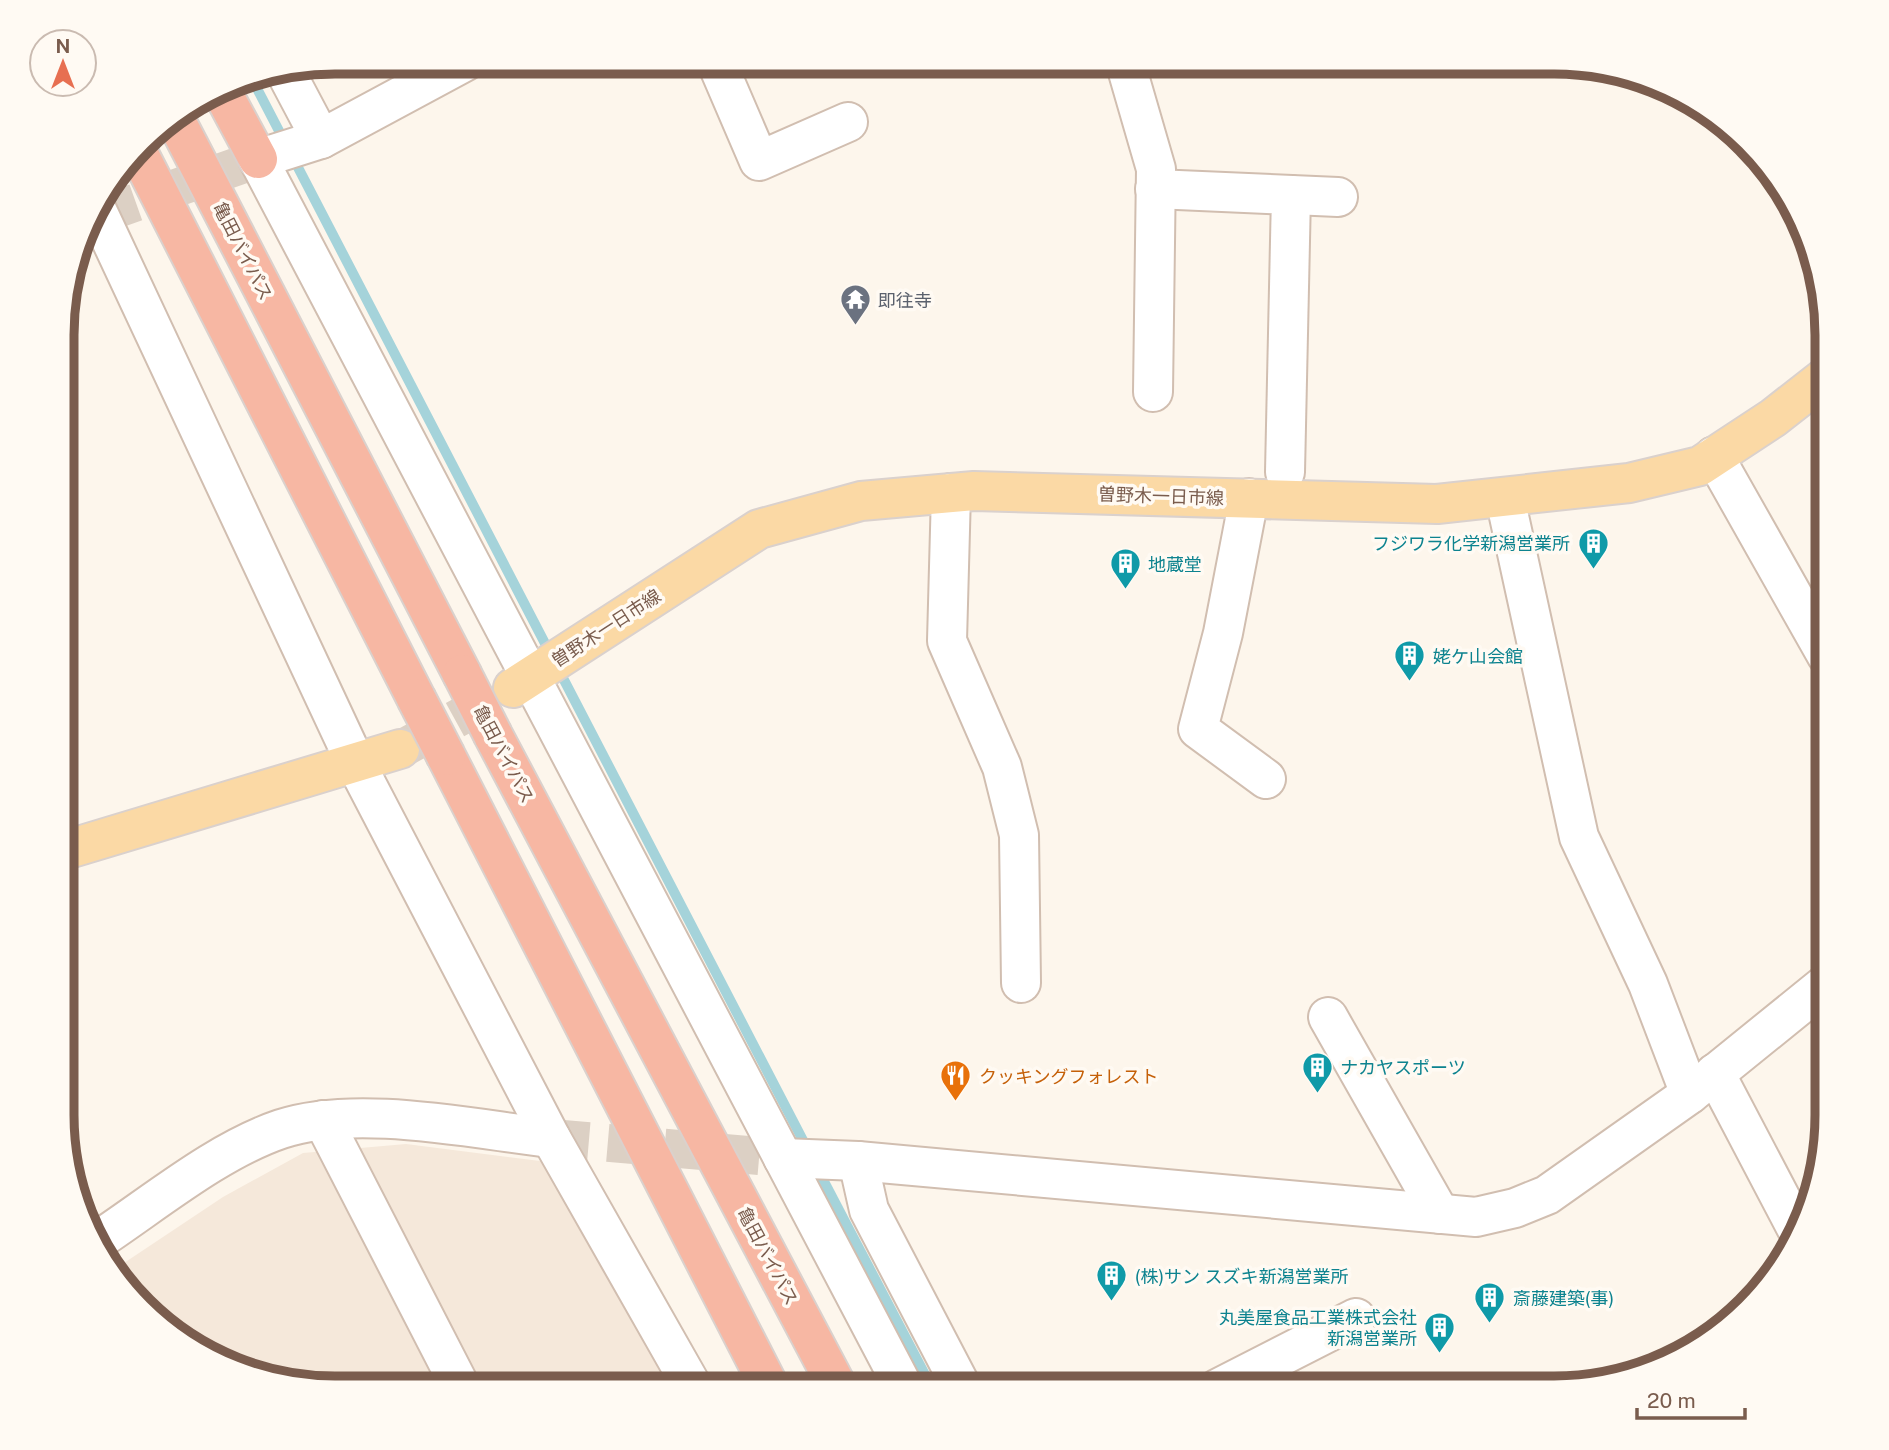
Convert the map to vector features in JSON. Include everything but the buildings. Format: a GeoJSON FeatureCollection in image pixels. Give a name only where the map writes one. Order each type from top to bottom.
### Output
{"type":"FeatureCollection","features":[{"type":"Feature","properties":{"kind":"highway"},"geometry":{"type":"LineString","coordinates":[[228,96],[289,149]]}},
{"type":"Feature","properties":{"kind":"highway","name":"亀田バイパス"},"geometry":{"type":"LineString","coordinates":[[178,125],[493,735],[832,1376]]}},
{"type":"Feature","properties":{"kind":"highway"},"geometry":{"type":"LineString","coordinates":[[141,159],[764,1376]]}},
{"type":"Feature","properties":{"kind":"main road","name":"曽野木一日市線"},"geometry":{"type":"LineString","coordinates":[[538,673],[759,529],[861,501],[974,491],[1437,504],[1629,484],[1700,466],[1773,418],[1815,386]]}},
{"type":"Feature","properties":{"kind":"main road"},"geometry":{"type":"LineString","coordinates":[[74,847],[400,749]]}},
{"type":"Feature","properties":{"kind":"street"},"geometry":{"type":"LineString","coordinates":[[289,149],[440,74]]}},
{"type":"Feature","properties":{"kind":"street"},"geometry":{"type":"LineString","coordinates":[[722,74],[759,161],[848,122]]}},
{"type":"Feature","properties":{"kind":"street"},"geometry":{"type":"LineString","coordinates":[[1128,74],[1156,169],[1153,393]]}},
{"type":"Feature","properties":{"kind":"street"},"geometry":{"type":"LineString","coordinates":[[285,79],[289,149],[538,673],[814,1159],[899,1376]]}},
{"type":"Feature","properties":{"kind":"street"},"geometry":{"type":"LineString","coordinates":[[1155,189],[1338,197]]}},
{"type":"Feature","properties":{"kind":"street"},"geometry":{"type":"LineString","coordinates":[[1285,471],[1291,195]]}},
{"type":"Feature","properties":{"kind":"street"},"geometry":{"type":"LineString","coordinates":[[99,221],[356,764],[551,1138],[686,1376]]}},
{"type":"Feature","properties":{"kind":"street"},"geometry":{"type":"LineString","coordinates":[[1714,456],[1815,633]]}},
{"type":"Feature","properties":{"kind":"street"},"geometry":{"type":"LineString","coordinates":[[951,493],[947,641],[1002,767],[1019,835],[1021,983]]}},
{"type":"Feature","properties":{"kind":"street"},"geometry":{"type":"LineString","coordinates":[[1249,498],[1223,633],[1198,729],[1266,779]]}},
{"type":"Feature","properties":{"kind":"street"},"geometry":{"type":"LineString","coordinates":[[1505,498],[1579,837],[1648,984],[1703,1083],[1793,1223]]}},
{"type":"Feature","properties":{"kind":"street"},"geometry":{"type":"LineString","coordinates":[[814,1159],[1476,1217],[1515,1208],[1547,1195],[1703,1083],[1815,993]]}},
{"type":"Feature","properties":{"kind":"street"},"geometry":{"type":"LineString","coordinates":[[1328,1017],[1440,1214]]}},
{"type":"Feature","properties":{"kind":"street"},"geometry":{"type":"LineString","coordinates":[[103,1237],[230,1153],[281,1129],[323,1120],[398,1120],[551,1138]]}},
{"type":"Feature","properties":{"kind":"street"},"geometry":{"type":"LineString","coordinates":[[323,1120],[455,1376]]}},
{"type":"Feature","properties":{"kind":"street"},"geometry":{"type":"LineString","coordinates":[[814,1159],[869,1210],[956,1376]]}},
{"type":"Feature","properties":{"kind":"street"},"geometry":{"type":"LineString","coordinates":[[1242,1376],[1356,1318]]}},
{"type":"Feature","properties":{"kind":"shaded area"},"geometry":{"type":"Polygon","coordinates":[[[406,1144],[548,1162],[665,1376],[317,1376],[267,1368],[234,1357],[189,1333],[162,1312],[120,1266],[223,1197],[303,1153],[406,1144]]]}},
{"type":"Feature","properties":{"kind":"waterway"},"geometry":{"type":"LineString","coordinates":[[255,85],[808,1150]]}},
{"type":"Feature","properties":{"kind":"waterway"},"geometry":{"type":"LineString","coordinates":[[817,1168],[926,1376]]}},
{"type":"Feature","properties":{"kind":"tunnel"},"geometry":{"type":"LineString","coordinates":[[103,214],[258,159]]}},
{"type":"Feature","properties":{"kind":"tunnel"},"geometry":{"type":"LineString","coordinates":[[405,747],[509,690]]}},
{"type":"Feature","properties":{"kind":"tunnel"},"geometry":{"type":"LineString","coordinates":[[551,1138],[783,1158]]}},
{"type":"Feature","properties":{"kind":"place","name":"即往寺"},"geometry":{"type":"Point","coordinates":[855,327]}},
{"type":"Feature","properties":{"kind":"place","name":"フジワラ化学新潟営業所"},"geometry":{"type":"Point","coordinates":[1593,570]}},
{"type":"Feature","properties":{"kind":"place","name":"地蔵堂"},"geometry":{"type":"Point","coordinates":[1125,591]}},
{"type":"Feature","properties":{"kind":"place","name":"姥ケ山会館"},"geometry":{"type":"Point","coordinates":[1410,683]}},
{"type":"Feature","properties":{"kind":"place","name":"ナカヤスポーツ"},"geometry":{"type":"Point","coordinates":[1317,1094]}},
{"type":"Feature","properties":{"kind":"place","name":"クッキングフォレスト"},"geometry":{"type":"Point","coordinates":[956,1103]}},
{"type":"Feature","properties":{"kind":"place","name":"(株)サン スズキ新潟営業所"},"geometry":{"type":"Point","coordinates":[1112,1303]}},
{"type":"Feature","properties":{"kind":"place","name":"斎藤建築(事)"},"geometry":{"type":"Point","coordinates":[1490,1325]}},
{"type":"Feature","properties":{"kind":"place","name":"丸美屋食品工業株式会社 新潟営業所"},"geometry":{"type":"Point","coordinates":[1440,1354]}}]}
